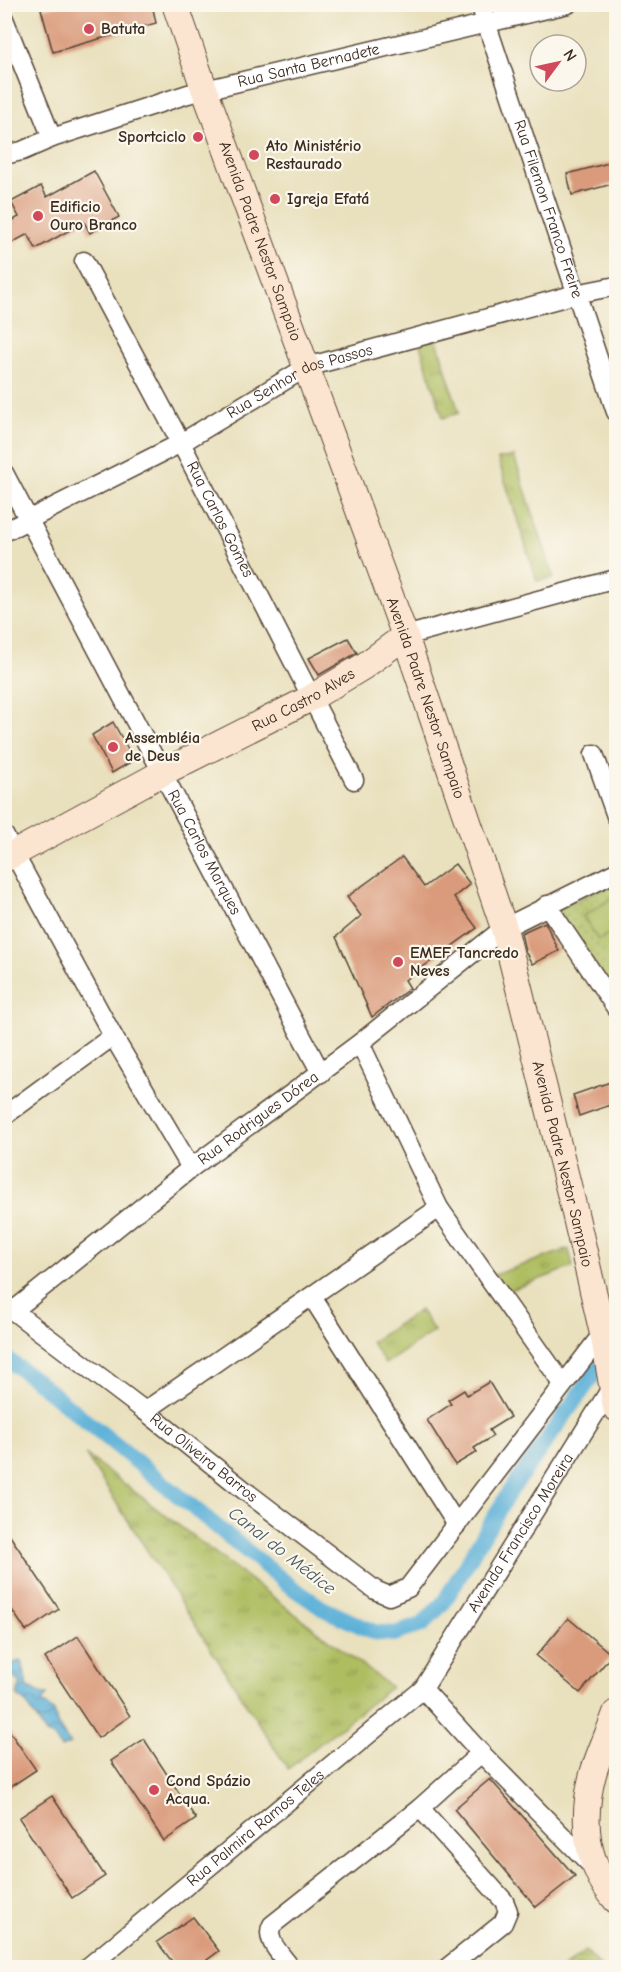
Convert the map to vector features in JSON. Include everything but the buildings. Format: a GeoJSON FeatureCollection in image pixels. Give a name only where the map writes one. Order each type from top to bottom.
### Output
{"type":"FeatureCollection","features":[{"type":"Feature","properties":{"kind":"main road","name":"Avenida Padre Nestor Sampaio"},"geometry":{"type":"LineString","coordinates":[[175,4],[405,636],[504,928],[574,1209],[614,1387]]}},
{"type":"Feature","properties":{"kind":"main road","name":"Rua Castro Alves"},"geometry":{"type":"LineString","coordinates":[[8,849],[311,698],[364,666],[405,636]]}},
{"type":"Feature","properties":{"kind":"main road"},"geometry":{"type":"LineString","coordinates":[[603,1335],[616,1301]]}},
{"type":"Feature","properties":{"kind":"main road"},"geometry":{"type":"LineString","coordinates":[[616,1713],[593,1773],[586,1806],[588,1837],[595,1869],[616,1900]]}},
{"type":"Feature","properties":{"kind":"street","name":"Rua Filemon Franco Freire"},"geometry":{"type":"LineString","coordinates":[[480,4],[616,412]]}},
{"type":"Feature","properties":{"kind":"street","name":"Rua Santa Bernadete"},"geometry":{"type":"LineString","coordinates":[[4,155],[205,90],[568,4]]}},
{"type":"Feature","properties":{"kind":"street"},"geometry":{"type":"LineString","coordinates":[[4,19],[52,138]]}},
{"type":"Feature","properties":{"kind":"street","name":"Rua Carlos Gomes"},"geometry":{"type":"LineString","coordinates":[[84,261],[181,443],[354,780]]}},
{"type":"Feature","properties":{"kind":"street","name":"Rua Senhor dos Passos"},"geometry":{"type":"LineString","coordinates":[[4,532],[181,443],[307,367],[616,285]]}},
{"type":"Feature","properties":{"kind":"street","name":"Rua Carlos Marques"},"geometry":{"type":"LineString","coordinates":[[4,472],[321,1073]]}},
{"type":"Feature","properties":{"kind":"street","name":"Rua Castro Alves"},"geometry":{"type":"LineString","coordinates":[[405,636],[616,579]]}},
{"type":"Feature","properties":{"kind":"street"},"geometry":{"type":"LineString","coordinates":[[594,754],[616,816]]}},
{"type":"Feature","properties":{"kind":"street"},"geometry":{"type":"LineString","coordinates":[[8,849],[190,1168]]}},
{"type":"Feature","properties":{"kind":"street","name":"Rua Rodrigues Dórea"},"geometry":{"type":"LineString","coordinates":[[9,1307],[190,1168],[321,1073],[504,928],[616,872]]}},
{"type":"Feature","properties":{"kind":"street"},"geometry":{"type":"LineString","coordinates":[[548,905],[616,1007]]}},
{"type":"Feature","properties":{"kind":"street"},"geometry":{"type":"LineString","coordinates":[[4,1116],[113,1036]]}},
{"type":"Feature","properties":{"kind":"street"},"geometry":{"type":"LineString","coordinates":[[360,1043],[439,1208],[563,1383]]}},
{"type":"Feature","properties":{"kind":"street"},"geometry":{"type":"LineString","coordinates":[[145,1411],[439,1208]]}},
{"type":"Feature","properties":{"kind":"street"},"geometry":{"type":"LineString","coordinates":[[312,1297],[457,1525],[563,1383],[603,1335]]}},
{"type":"Feature","properties":{"kind":"street","name":"Rua Oliveira Barros"},"geometry":{"type":"LineString","coordinates":[[9,1307],[375,1590],[389,1596],[408,1588],[457,1525]]}},
{"type":"Feature","properties":{"kind":"street","name":"Avenida Francisco Moreira"},"geometry":{"type":"LineString","coordinates":[[423,1689],[614,1387]]}},
{"type":"Feature","properties":{"kind":"street"},"geometry":{"type":"LineString","coordinates":[[423,1689],[481,1753],[595,1869]]}},
{"type":"Feature","properties":{"kind":"street","name":"Rua Palmira Ramos Teles"},"geometry":{"type":"LineString","coordinates":[[87,1968],[423,1689]]}},
{"type":"Feature","properties":{"kind":"street"},"geometry":{"type":"LineString","coordinates":[[291,1968],[270,1939],[269,1932],[272,1925],[420,1808],[481,1753]]}},
{"type":"Feature","properties":{"kind":"street"},"geometry":{"type":"LineString","coordinates":[[420,1808],[504,1901],[508,1911],[503,1923],[447,1968]]}},
{"type":"Feature","properties":{"kind":"green space"},"geometry":{"type":"Polygon","coordinates":[[[436,337],[459,413],[443,418],[419,342],[436,337]]]}},
{"type":"Feature","properties":{"kind":"green space"},"geometry":{"type":"Polygon","coordinates":[[[514,456],[554,578],[537,581],[498,459],[514,456]]]}},
{"type":"Feature","properties":{"kind":"green space"},"geometry":{"type":"Polygon","coordinates":[[[616,881],[616,991],[615,994],[557,909],[616,881]]]}},
{"type":"Feature","properties":{"kind":"green space"},"geometry":{"type":"Polygon","coordinates":[[[616,896],[616,929],[598,940],[583,916],[616,896]]]}},
{"type":"Feature","properties":{"kind":"green space"},"geometry":{"type":"Polygon","coordinates":[[[569,1249],[573,1267],[505,1292],[494,1275],[569,1249]]]}},
{"type":"Feature","properties":{"kind":"green space"},"geometry":{"type":"Polygon","coordinates":[[[420,1310],[434,1331],[385,1364],[371,1342],[420,1310]]]}},
{"type":"Feature","properties":{"kind":"green space"},"geometry":{"type":"Polygon","coordinates":[[[85,1454],[391,1687],[288,1769],[85,1454]]]}},
{"type":"Feature","properties":{"kind":"green space"},"geometry":{"type":"Polygon","coordinates":[[[585,1951],[601,1967],[564,1967],[585,1951]]]}},
{"type":"Feature","properties":{"kind":"water"},"geometry":{"type":"Polygon","coordinates":[[[20,1661],[23,1665],[27,1688],[47,1695],[42,1702],[54,1712],[57,1724],[70,1744],[61,1748],[54,1737],[46,1734],[27,1704],[17,1695],[21,1682],[12,1678],[11,1664],[20,1661]]]}},
{"type":"Feature","properties":{"kind":"waterway","name":"Canal do Médice"},"geometry":{"type":"LineString","coordinates":[[4,1357],[37,1381],[290,1586],[322,1608],[374,1632],[394,1634],[422,1625],[444,1602],[508,1494],[609,1353]]}},
{"type":"Feature","properties":{"kind":"place","name":"Batuta"},"geometry":{"type":"Point","coordinates":[89,29]}},
{"type":"Feature","properties":{"kind":"place","name":"Sportciclo"},"geometry":{"type":"Point","coordinates":[198,137]}},
{"type":"Feature","properties":{"kind":"place","name":"Ato Ministério Restaurado"},"geometry":{"type":"Point","coordinates":[254,155]}},
{"type":"Feature","properties":{"kind":"place","name":"Igreja Efatá"},"geometry":{"type":"Point","coordinates":[275,199]}},
{"type":"Feature","properties":{"kind":"place","name":"Edificio Ouro Branco"},"geometry":{"type":"Point","coordinates":[38,216]}},
{"type":"Feature","properties":{"kind":"place","name":"Assembléia de Deus"},"geometry":{"type":"Point","coordinates":[113,747]}},
{"type":"Feature","properties":{"kind":"place","name":"EMEF Tancredo Neves"},"geometry":{"type":"Point","coordinates":[398,962]}},
{"type":"Feature","properties":{"kind":"place","name":"Cond Spázio Acqua."},"geometry":{"type":"Point","coordinates":[154,1790]}}]}
